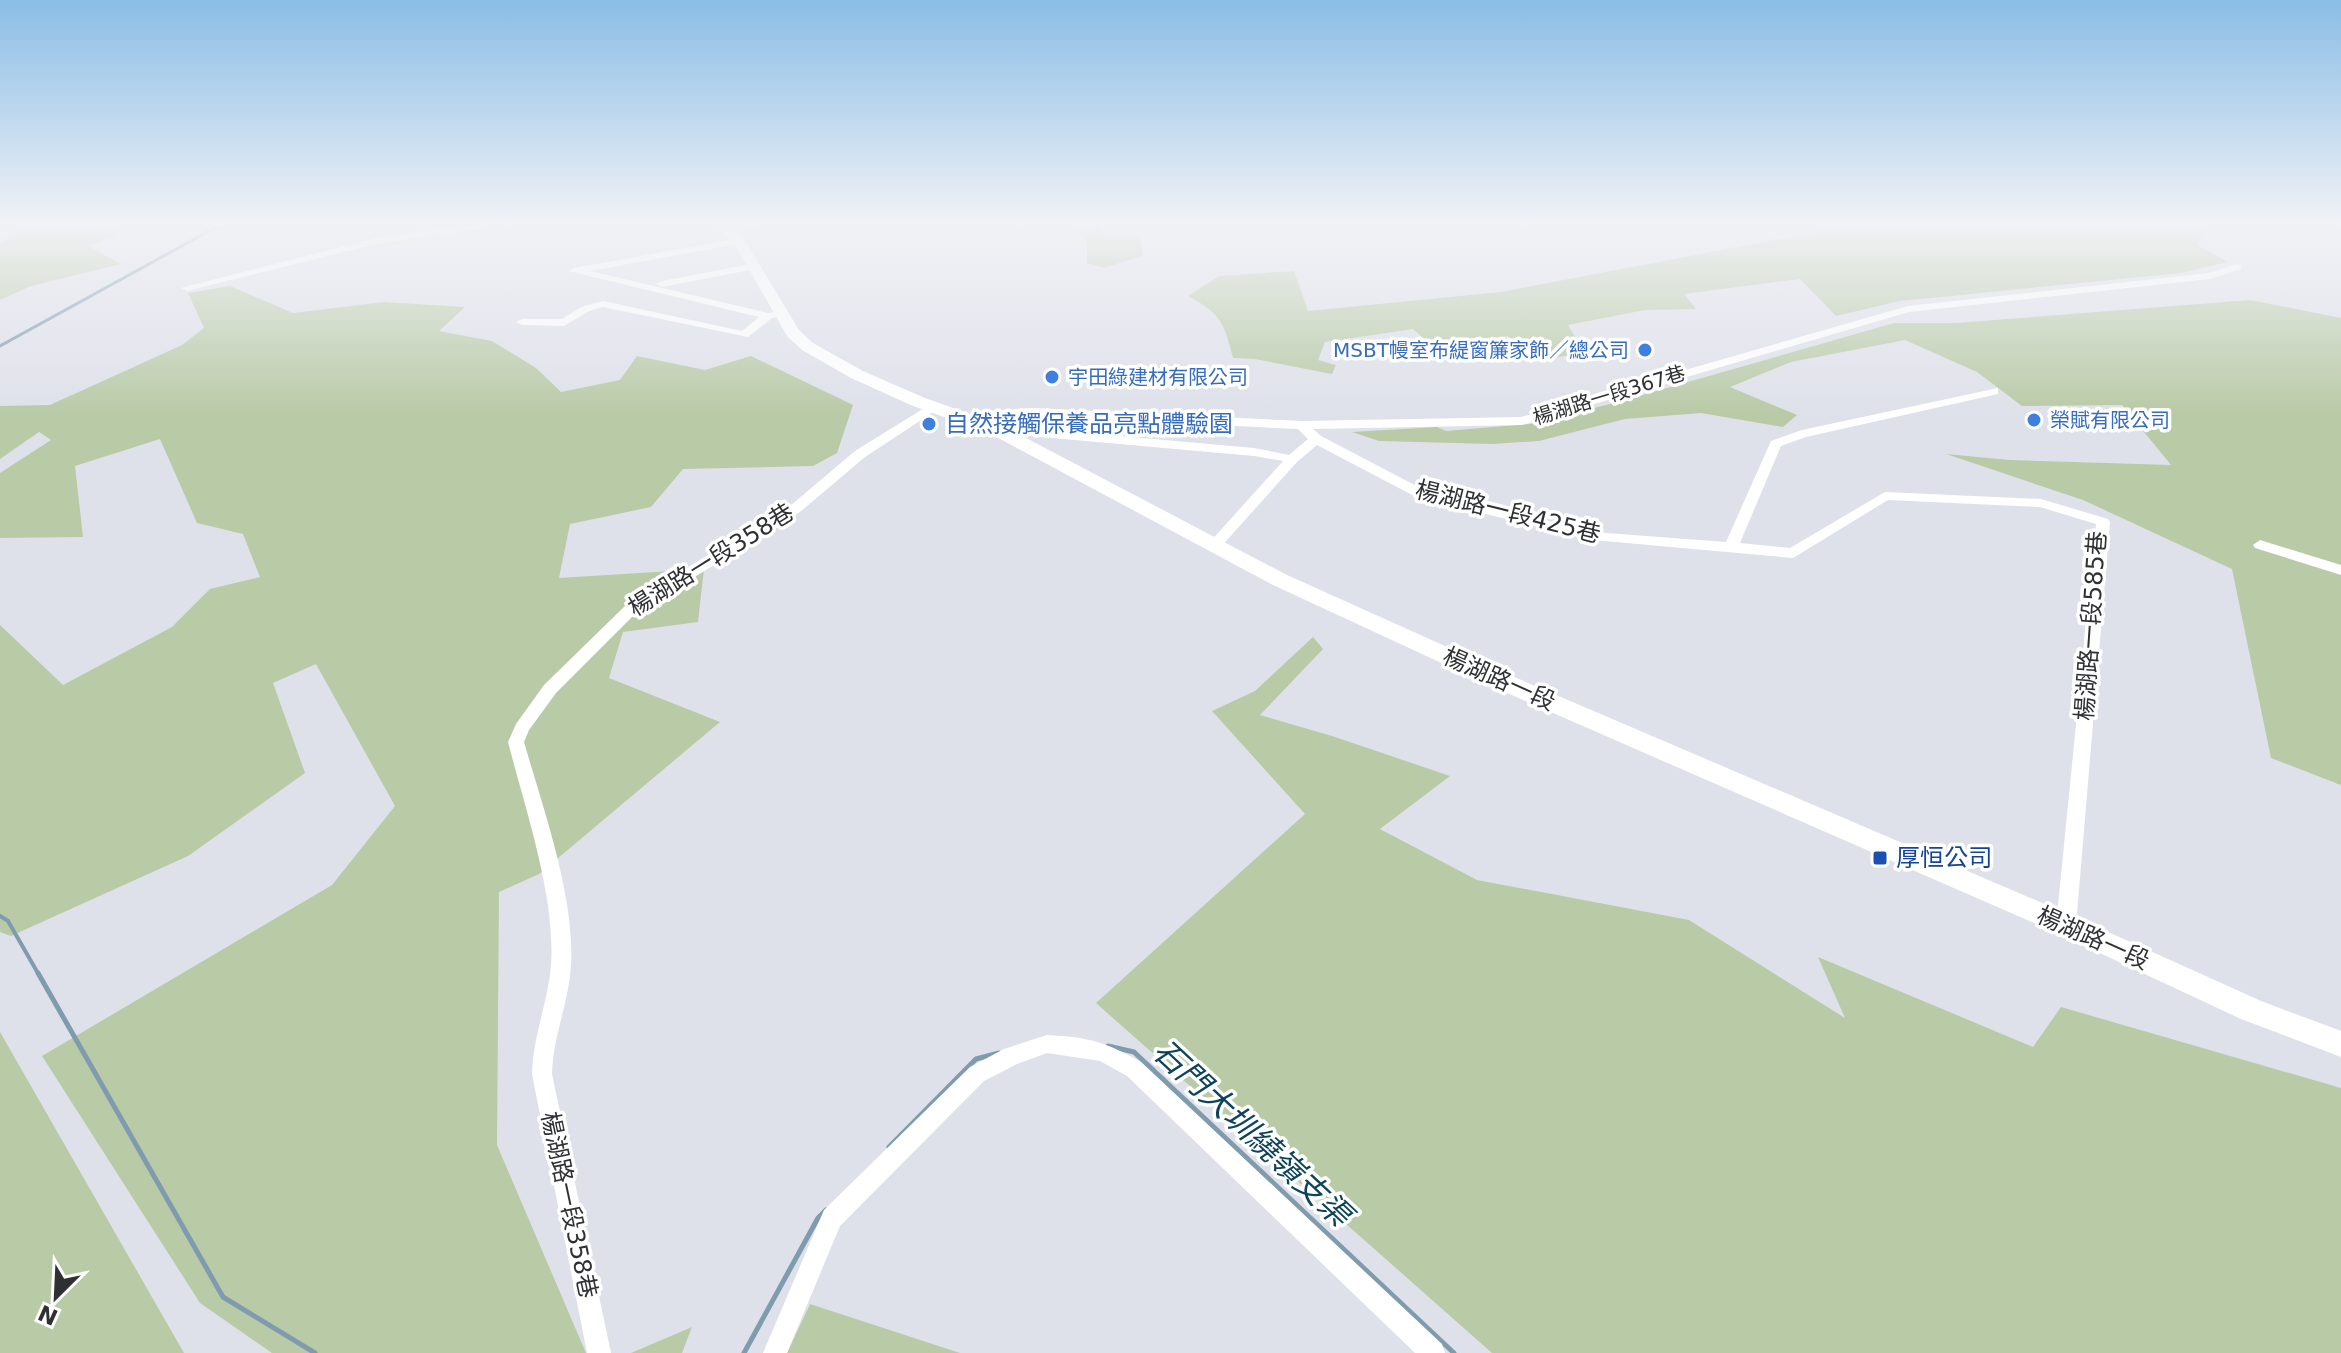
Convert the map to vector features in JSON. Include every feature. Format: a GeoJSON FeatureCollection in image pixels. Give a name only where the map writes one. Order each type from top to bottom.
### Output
{"type":"FeatureCollection","features":[{"type":"Feature","properties":{"kind":"street"},"geometry":{"type":"LineString","coordinates":[[647,288],[774,314]]}},
{"type":"Feature","properties":{"kind":"street","name":"楊湖路一段"},"geometry":{"type":"LineString","coordinates":[[764,288],[774,314],[814,352],[971,422],[995,429],[1214,546],[1497,679],[2066,925],[2251,1010],[2341,1044]]}},
{"type":"Feature","properties":{"kind":"street","name":"楊湖路一段367巷"},"geometry":{"type":"LineString","coordinates":[[971,422],[984,415],[1033,412],[1302,425],[1522,421],[1908,309],[2099,288]]}},
{"type":"Feature","properties":{"kind":"street"},"geometry":{"type":"LineString","coordinates":[[660,315],[684,297]]}},
{"type":"Feature","properties":{"kind":"street"},"geometry":{"type":"LineString","coordinates":[[522,322],[564,323],[585,309],[603,304],[744,335],[774,314]]}},
{"type":"Feature","properties":{"kind":"street"},"geometry":{"type":"LineString","coordinates":[[1731,547],[1776,444],[1802,434],[1994,391]]}},
{"type":"Feature","properties":{"kind":"street","name":"楊湖路一段358巷"},"geometry":{"type":"LineString","coordinates":[[599,1353],[542,1074],[541,1050],[558,985],[562,948],[544,849],[516,742],[522,728],[550,689],[631,609],[795,509],[860,454],[934,406]]}},
{"type":"Feature","properties":{"kind":"street","name":"楊湖路一段425巷"},"geometry":{"type":"LineString","coordinates":[[1302,425],[1316,439],[1421,494],[1593,536],[1731,547]]}},
{"type":"Feature","properties":{"kind":"street"},"geometry":{"type":"LineString","coordinates":[[995,429],[1254,452],[1292,459]]}},
{"type":"Feature","properties":{"kind":"street"},"geometry":{"type":"LineString","coordinates":[[1214,546],[1292,459],[1316,439]]}},
{"type":"Feature","properties":{"kind":"street","name":"楊湖路一段585巷"},"geometry":{"type":"LineString","coordinates":[[1731,547],[1793,553],[1885,496],[2041,503],[2103,522],[2066,925]]}},
{"type":"Feature","properties":{"kind":"street"},"geometry":{"type":"LineString","coordinates":[[2260,545],[2341,570]]}},
{"type":"Feature","properties":{"kind":"street"},"geometry":{"type":"LineString","coordinates":[[775,1353],[832,1218],[977,1074],[1011,1056],[1047,1044],[1104,1052],[1134,1069],[1433,1353]]}},
{"type":"Feature","properties":{"kind":"green space"},"geometry":{"type":"Polygon","coordinates":[[[0,288],[26,288],[0,300],[0,288]]]}},
{"type":"Feature","properties":{"kind":"green space"},"geometry":{"type":"Polygon","coordinates":[[[235,288],[293,313],[384,302],[465,307],[439,331],[492,341],[536,368],[561,392],[620,380],[637,356],[705,370],[751,356],[853,405],[837,453],[813,466],[683,469],[651,507],[570,524],[559,578],[704,569],[698,622],[623,632],[609,678],[720,722],[539,874],[499,892],[497,1145],[586,1353],[272,1353],[200,1303],[42,1056],[332,885],[395,806],[316,664],[273,683],[305,773],[188,856],[11,936],[0,932],[0,625],[63,685],[172,627],[210,589],[260,577],[243,534],[197,523],[160,439],[75,466],[83,537],[0,538],[0,473],[51,440],[39,432],[0,459],[0,406],[50,405],[182,345],[204,328],[188,293],[235,288]]]}},
{"type":"Feature","properties":{"kind":"green space"},"geometry":{"type":"Polygon","coordinates":[[[1200,288],[1300,288],[1308,311],[1521,288],[1729,288],[1684,294],[1696,309],[1645,310],[1568,325],[1584,352],[1535,362],[1508,336],[1429,343],[1413,329],[1325,342],[1318,360],[1336,365],[1332,374],[1255,359],[1233,358],[1220,320],[1188,296],[1200,288]]]}},
{"type":"Feature","properties":{"kind":"green space"},"geometry":{"type":"Polygon","coordinates":[[[1809,288],[2029,288],[1900,301],[1836,316],[1809,288]]]}},
{"type":"Feature","properties":{"kind":"green space"},"geometry":{"type":"Polygon","coordinates":[[[2250,300],[2341,318],[2341,785],[2271,758],[2232,569],[2083,500],[1946,454],[2010,460],[2171,465],[2122,405],[2022,406],[1977,372],[1905,340],[1791,362],[1730,387],[1797,415],[1783,427],[1701,413],[1625,419],[1539,441],[1492,444],[1379,441],[1352,432],[1437,427],[1446,431],[1530,424],[1894,323],[1956,323],[2250,300]]]}},
{"type":"Feature","properties":{"kind":"green space"},"geometry":{"type":"Polygon","coordinates":[[[1313,637],[1323,649],[1260,715],[1450,776],[1380,829],[1477,880],[1689,920],[1845,1018],[1818,957],[2033,1047],[2061,1007],[2341,1088],[2341,1353],[1492,1353],[1096,1003],[1305,814],[1212,711],[1255,691],[1313,637]]]}},
{"type":"Feature","properties":{"kind":"green space"},"geometry":{"type":"Polygon","coordinates":[[[0,1032],[184,1353],[0,1353],[0,1032]]]}},
{"type":"Feature","properties":{"kind":"green space"},"geometry":{"type":"Polygon","coordinates":[[[810,1304],[960,1353],[787,1353],[810,1304]]]}},
{"type":"Feature","properties":{"kind":"green space"},"geometry":{"type":"Polygon","coordinates":[[[692,1327],[682,1353],[631,1353],[692,1327]]]}},
{"type":"Feature","properties":{"kind":"waterway"},"geometry":{"type":"LineString","coordinates":[[0,346],[105,288]]}},
{"type":"Feature","properties":{"kind":"waterway"},"geometry":{"type":"LineString","coordinates":[[0,916],[8,921],[39,975]]}},
{"type":"Feature","properties":{"kind":"waterway"},"geometry":{"type":"LineString","coordinates":[[38,973],[223,1297],[315,1353]]}},
{"type":"Feature","properties":{"kind":"waterway","name":"石門大圳繞嶺支渠"},"geometry":{"type":"LineString","coordinates":[[1108,1046],[1134,1052],[1454,1353]]}},
{"type":"Feature","properties":{"kind":"waterway","name":"石門大圳繞嶺支渠"},"geometry":{"type":"LineString","coordinates":[[889,1147],[976,1059],[999,1053]]}},
{"type":"Feature","properties":{"kind":"waterway","name":"石門大圳繞嶺支渠"},"geometry":{"type":"LineString","coordinates":[[744,1353],[818,1218],[826,1210]]}},
{"type":"Feature","properties":{"kind":"place","name":"MSBT幔室布緹窗簾家飾／總公司"},"geometry":{"type":"Point","coordinates":[1645,350]}},
{"type":"Feature","properties":{"kind":"place","name":"宇田綠建材有限公司"},"geometry":{"type":"Point","coordinates":[1052,377]}},
{"type":"Feature","properties":{"kind":"place","name":"榮賦有限公司"},"geometry":{"type":"Point","coordinates":[2034,420]}},
{"type":"Feature","properties":{"kind":"place","name":"自然接觸保養品亮點體驗園"},"geometry":{"type":"Point","coordinates":[929,424]}},
{"type":"Feature","properties":{"kind":"place","name":"厚恒公司"},"geometry":{"type":"Point","coordinates":[1880,858]}}]}
